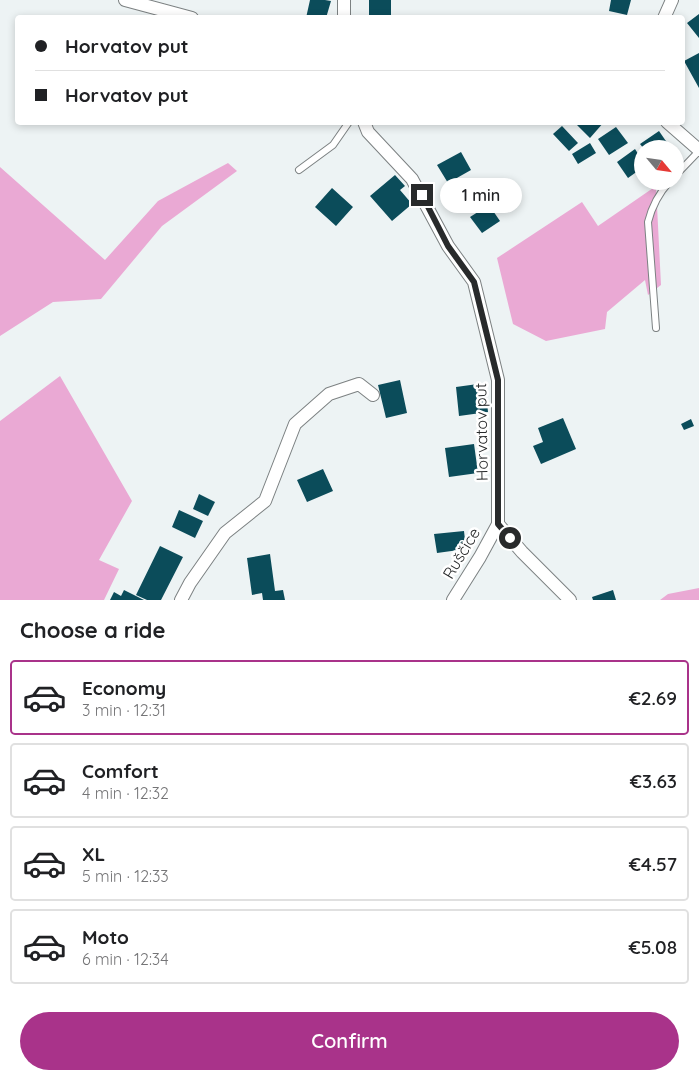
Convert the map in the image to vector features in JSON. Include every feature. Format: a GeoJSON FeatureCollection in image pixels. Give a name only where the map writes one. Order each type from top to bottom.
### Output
{"type":"FeatureCollection","features":[{"type":"Feature","properties":{"kind":"street"},"geometry":{"type":"LineString","coordinates":[[125,0],[181,15]]}},
{"type":"Feature","properties":{"kind":"street"},"geometry":{"type":"LineString","coordinates":[[344,0],[344,15]]}},
{"type":"Feature","properties":{"kind":"street"},"geometry":{"type":"LineString","coordinates":[[665,15],[672,0]]}},
{"type":"Feature","properties":{"kind":"street","name":"Horvatov put"},"geometry":{"type":"LineString","coordinates":[[365,125],[368,132],[412,179],[448,246],[474,282],[498,380],[498,524]]}},
{"type":"Feature","properties":{"kind":"street"},"geometry":{"type":"LineString","coordinates":[[670,125],[699,150]]}},
{"type":"Feature","properties":{"kind":"street"},"geometry":{"type":"LineString","coordinates":[[181,600],[190,583],[226,533],[265,501],[295,424],[329,394],[359,384],[372,395]]}},
{"type":"Feature","properties":{"kind":"street"},"geometry":{"type":"LineString","coordinates":[[498,524],[522,552],[570,600]]}},
{"type":"Feature","properties":{"kind":"street","name":"Ruščice"},"geometry":{"type":"LineString","coordinates":[[453,600],[498,524]]}},
{"type":"Feature","properties":{"kind":"lane"},"geometry":{"type":"LineString","coordinates":[[299,170],[333,145],[347,125]]}},
{"type":"Feature","properties":{"kind":"lane"},"geometry":{"type":"LineString","coordinates":[[684,166],[699,150]]}},
{"type":"Feature","properties":{"kind":"lane"},"geometry":{"type":"LineString","coordinates":[[656,328],[648,222],[651,210],[663,190]]}},
{"type":"Feature","properties":{"kind":"shaded area"},"geometry":{"type":"Polygon","coordinates":[[[228,163],[237,171],[162,226],[101,299],[53,302],[0,336],[0,167],[105,260],[158,201],[228,163]]]}},
{"type":"Feature","properties":{"kind":"shaded area"},"geometry":{"type":"Polygon","coordinates":[[[650,190],[656,190],[661,285],[648,295],[645,280],[607,312],[605,329],[546,341],[513,324],[497,258],[582,202],[598,226],[650,190]]]}},
{"type":"Feature","properties":{"kind":"shaded area"},"geometry":{"type":"Polygon","coordinates":[[[60,376],[132,501],[99,560],[119,569],[104,600],[0,600],[0,421],[60,376]]]}},
{"type":"Feature","properties":{"kind":"shaded area"},"geometry":{"type":"Polygon","coordinates":[[[699,588],[699,600],[660,600],[668,594],[699,588]]]}},
{"type":"Feature","properties":{"kind":"building"},"geometry":{"type":"Polygon","coordinates":[[[310,0],[331,1],[327,15],[307,15],[310,0]]]}},
{"type":"Feature","properties":{"kind":"building"},"geometry":{"type":"Polygon","coordinates":[[[369,0],[391,0],[391,15],[369,15],[369,0]]]}},
{"type":"Feature","properties":{"kind":"building"},"geometry":{"type":"Polygon","coordinates":[[[611,0],[631,0],[627,15],[609,11],[611,0]]]}},
{"type":"Feature","properties":{"kind":"building"},"geometry":{"type":"Polygon","coordinates":[[[699,14],[699,38],[687,23],[699,14]]]}},
{"type":"Feature","properties":{"kind":"building"},"geometry":{"type":"Polygon","coordinates":[[[699,53],[699,88],[685,63],[685,60],[699,53]]]}},
{"type":"Feature","properties":{"kind":"building"},"geometry":{"type":"Polygon","coordinates":[[[577,125],[601,125],[590,138],[577,125]]]}},
{"type":"Feature","properties":{"kind":"building"},"geometry":{"type":"Polygon","coordinates":[[[562,126],[578,143],[569,151],[553,134],[562,126]]]}},
{"type":"Feature","properties":{"kind":"building"},"geometry":{"type":"Polygon","coordinates":[[[616,127],[628,143],[609,155],[598,139],[616,127]]]}},
{"type":"Feature","properties":{"kind":"building"},"geometry":{"type":"Polygon","coordinates":[[[659,131],[665,140],[646,140],[659,131]]]}},
{"type":"Feature","properties":{"kind":"building"},"geometry":{"type":"Polygon","coordinates":[[[590,143],[596,153],[578,164],[572,154],[590,143]]]}},
{"type":"Feature","properties":{"kind":"building"},"geometry":{"type":"Polygon","coordinates":[[[634,150],[634,174],[628,178],[617,162],[634,150]]]}},
{"type":"Feature","properties":{"kind":"building"},"geometry":{"type":"Polygon","coordinates":[[[461,152],[471,170],[448,183],[437,165],[461,152]]]}},
{"type":"Feature","properties":{"kind":"building"},"geometry":{"type":"Polygon","coordinates":[[[395,175],[405,186],[400,190],[412,204],[392,221],[370,196],[395,175]]]}},
{"type":"Feature","properties":{"kind":"building"},"geometry":{"type":"Polygon","coordinates":[[[332,188],[353,207],[336,226],[315,207],[332,188]]]}},
{"type":"Feature","properties":{"kind":"building"},"geometry":{"type":"Polygon","coordinates":[[[489,205],[500,221],[482,233],[470,217],[489,205]]]}},
{"type":"Feature","properties":{"kind":"building"},"geometry":{"type":"Polygon","coordinates":[[[400,380],[407,413],[386,418],[378,385],[400,380]]]}},
{"type":"Feature","properties":{"kind":"building"},"geometry":{"type":"Polygon","coordinates":[[[485,383],[488,412],[459,416],[456,387],[485,383]]]}},
{"type":"Feature","properties":{"kind":"building"},"geometry":{"type":"Polygon","coordinates":[[[563,418],[576,449],[541,464],[533,446],[543,442],[538,428],[563,418]]]}},
{"type":"Feature","properties":{"kind":"building"},"geometry":{"type":"Polygon","coordinates":[[[691,419],[694,426],[684,430],[681,424],[691,419]]]}},
{"type":"Feature","properties":{"kind":"building"},"geometry":{"type":"Polygon","coordinates":[[[474,444],[478,473],[449,477],[445,448],[474,444]]]}},
{"type":"Feature","properties":{"kind":"building"},"geometry":{"type":"Polygon","coordinates":[[[323,469],[333,491],[307,502],[297,480],[323,469]]]}},
{"type":"Feature","properties":{"kind":"building"},"geometry":{"type":"Polygon","coordinates":[[[199,494],[215,502],[208,516],[193,509],[199,494]]]}},
{"type":"Feature","properties":{"kind":"building"},"geometry":{"type":"Polygon","coordinates":[[[179,510],[203,521],[195,538],[172,527],[179,510]]]}},
{"type":"Feature","properties":{"kind":"building"},"geometry":{"type":"Polygon","coordinates":[[[464,531],[466,549],[437,553],[434,534],[464,531]]]}},
{"type":"Feature","properties":{"kind":"building"},"geometry":{"type":"Polygon","coordinates":[[[160,546],[183,557],[161,600],[147,600],[136,595],[160,546]]]}},
{"type":"Feature","properties":{"kind":"building"},"geometry":{"type":"Polygon","coordinates":[[[270,554],[275,591],[283,590],[285,600],[263,600],[262,593],[252,595],[247,558],[270,554]]]}},
{"type":"Feature","properties":{"kind":"building"},"geometry":{"type":"Polygon","coordinates":[[[124,590],[144,600],[110,600],[114,592],[121,596],[124,590]]]}},
{"type":"Feature","properties":{"kind":"building"},"geometry":{"type":"Polygon","coordinates":[[[613,590],[616,600],[593,600],[592,597],[613,590]]]}},
{"type":"Feature","properties":{"kind":"route"},"geometry":{"type":"LineString","coordinates":[[422,195],[448,246],[474,282],[498,380],[498,524],[510,538]]}}]}
